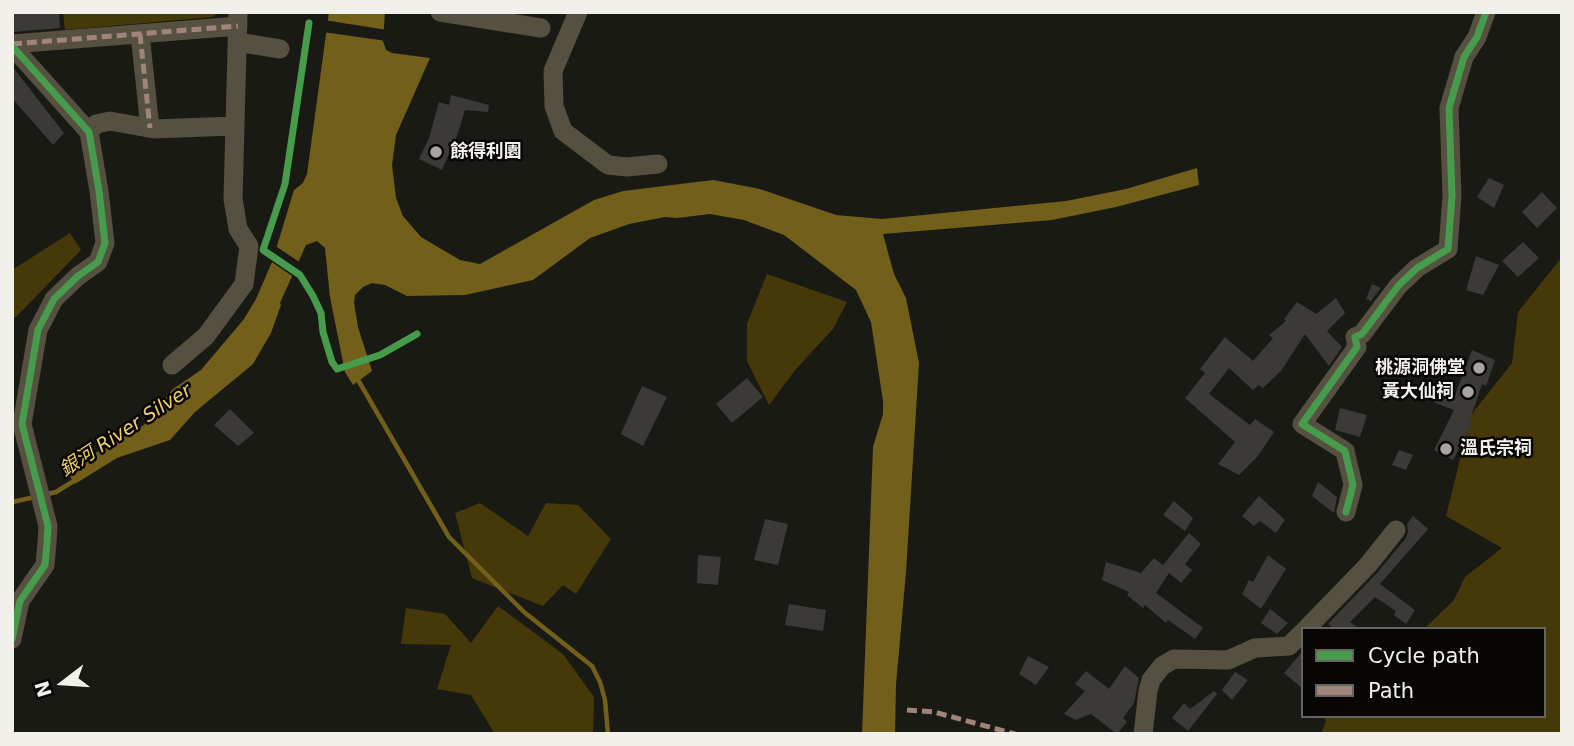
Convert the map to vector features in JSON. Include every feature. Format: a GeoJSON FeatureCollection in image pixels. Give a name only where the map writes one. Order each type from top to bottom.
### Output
{"type":"FeatureCollection","features":[{"type":"Feature","properties":{"kind":"street"},"geometry":{"type":"LineString","coordinates":[[440,12],[541,28]]}},
{"type":"Feature","properties":{"kind":"street"},"geometry":{"type":"LineString","coordinates":[[578,12],[553,71],[554,106],[562,131],[608,165],[627,167],[658,164]]}},
{"type":"Feature","properties":{"kind":"street"},"geometry":{"type":"LineString","coordinates":[[1346,512],[1353,485],[1345,451],[1302,424],[1357,347],[1354,337],[1362,334],[1398,286],[1417,268],[1448,249],[1452,196],[1449,108],[1464,58],[1477,37],[1486,12]]}},
{"type":"Feature","properties":{"kind":"street"},"geometry":{"type":"LineString","coordinates":[[172,365],[206,336],[244,284],[257,248],[238,229],[233,199],[233,126],[238,26]]}},
{"type":"Feature","properties":{"kind":"street"},"geometry":{"type":"LineString","coordinates":[[12,45],[238,26],[281,49]]}},
{"type":"Feature","properties":{"kind":"street"},"geometry":{"type":"LineString","coordinates":[[140,34],[149,128]]}},
{"type":"Feature","properties":{"kind":"street"},"geometry":{"type":"LineString","coordinates":[[12,45],[89,132],[99,191],[104,248],[98,262],[78,276],[54,299],[37,330],[22,424],[48,526],[46,565],[20,601],[12,639]]}},
{"type":"Feature","properties":{"kind":"street"},"geometry":{"type":"LineString","coordinates":[[89,132],[96,124],[110,121],[149,128],[233,126]]}},
{"type":"Feature","properties":{"kind":"street"},"geometry":{"type":"LineString","coordinates":[[1307,627],[1368,565],[1396,530]]}},
{"type":"Feature","properties":{"kind":"street"},"geometry":{"type":"LineString","coordinates":[[1143,734],[1147,691],[1151,680],[1162,666],[1174,659],[1228,660],[1255,648],[1289,646],[1301,633]]}},
{"type":"Feature","properties":{"kind":"shaded area"},"geometry":{"type":"Polygon","coordinates":[[[63,12],[220,12],[212,17],[65,30],[63,12]]]}},
{"type":"Feature","properties":{"kind":"shaded area"},"geometry":{"type":"Polygon","coordinates":[[[329,12],[385,12],[383,41],[386,50],[430,58],[396,135],[392,165],[396,198],[403,216],[421,237],[460,260],[480,264],[594,200],[623,191],[713,180],[760,189],[836,215],[882,219],[1066,201],[1126,189],[1197,168],[1199,185],[1116,207],[1052,220],[883,234],[894,274],[906,298],[919,363],[896,685],[895,734],[862,734],[873,447],[883,414],[871,322],[856,290],[784,235],[744,220],[710,214],[665,217],[629,224],[590,238],[533,280],[465,295],[407,296],[385,285],[372,283],[355,295],[354,303],[358,327],[372,371],[353,385],[345,372],[330,297],[325,248],[317,241],[306,245],[280,303],[271,333],[253,364],[195,412],[170,440],[117,458],[75,484],[66,470],[144,425],[173,389],[201,370],[244,319],[256,299],[272,262],[294,190],[303,183],[307,174],[329,12]]]}},
{"type":"Feature","properties":{"kind":"shaded area"},"geometry":{"type":"Polygon","coordinates":[[[70,233],[81,250],[16,317],[12,317],[12,270],[70,233]]]}},
{"type":"Feature","properties":{"kind":"shaded area"},"geometry":{"type":"Polygon","coordinates":[[[1562,257],[1562,734],[1321,734],[1325,718],[1546,718],[1546,627],[1426,627],[1454,600],[1465,577],[1502,548],[1446,516],[1471,415],[1512,363],[1518,312],[1562,257]]]}},
{"type":"Feature","properties":{"kind":"shaded area"},"geometry":{"type":"Polygon","coordinates":[[[767,274],[847,302],[833,329],[796,369],[769,405],[747,361],[747,324],[767,274]]]}},
{"type":"Feature","properties":{"kind":"shaded area"},"geometry":{"type":"Polygon","coordinates":[[[480,503],[528,536],[546,503],[578,505],[611,539],[576,594],[563,585],[543,606],[472,578],[455,513],[480,503]]]}},
{"type":"Feature","properties":{"kind":"shaded area"},"geometry":{"type":"Polygon","coordinates":[[[498,606],[563,654],[594,697],[593,734],[495,734],[471,695],[437,689],[451,645],[401,644],[406,608],[445,614],[471,643],[498,606]]]}},
{"type":"Feature","properties":{"kind":"pier"},"geometry":{"type":"Polygon","coordinates":[[[324,20],[387,30],[387,41],[323,32],[324,20]]]}},
{"type":"Feature","properties":{"kind":"pier"},"geometry":{"type":"Polygon","coordinates":[[[274,245],[301,263],[295,278],[269,260],[274,245]]]}},
{"type":"Feature","properties":{"kind":"building"},"geometry":{"type":"Polygon","coordinates":[[[12,12],[59,12],[60,28],[12,32],[12,12]]]}},
{"type":"Feature","properties":{"kind":"building"},"geometry":{"type":"Polygon","coordinates":[[[12,66],[64,133],[53,145],[12,98],[12,66]]]}},
{"type":"Feature","properties":{"kind":"building"},"geometry":{"type":"Polygon","coordinates":[[[451,95],[489,105],[488,112],[465,110],[442,170],[419,159],[429,138],[439,102],[449,105],[451,95]]]}},
{"type":"Feature","properties":{"kind":"building"},"geometry":{"type":"Polygon","coordinates":[[[1489,178],[1504,185],[1494,208],[1477,197],[1489,178]]]}},
{"type":"Feature","properties":{"kind":"building"},"geometry":{"type":"Polygon","coordinates":[[[1542,192],[1557,208],[1537,228],[1522,212],[1542,192]]]}},
{"type":"Feature","properties":{"kind":"building"},"geometry":{"type":"Polygon","coordinates":[[[1523,242],[1539,258],[1518,277],[1502,261],[1523,242]]]}},
{"type":"Feature","properties":{"kind":"building"},"geometry":{"type":"Polygon","coordinates":[[[1476,256],[1499,265],[1483,295],[1466,290],[1476,256]]]}},
{"type":"Feature","properties":{"kind":"building"},"geometry":{"type":"Polygon","coordinates":[[[1372,284],[1381,288],[1371,301],[1366,299],[1372,284]]]}},
{"type":"Feature","properties":{"kind":"building"},"geometry":{"type":"Polygon","coordinates":[[[1336,298],[1345,313],[1327,331],[1342,347],[1329,366],[1305,334],[1281,371],[1263,388],[1259,385],[1253,390],[1229,368],[1209,394],[1250,425],[1255,419],[1274,432],[1258,456],[1239,475],[1218,464],[1235,442],[1185,398],[1205,373],[1200,369],[1225,337],[1253,361],[1273,338],[1269,335],[1286,321],[1284,319],[1297,302],[1316,314],[1336,298]]]}},
{"type":"Feature","properties":{"kind":"building"},"geometry":{"type":"Polygon","coordinates":[[[1472,350],[1495,360],[1486,386],[1482,384],[1469,422],[1472,424],[1453,460],[1434,450],[1454,410],[1433,402],[1438,389],[1455,395],[1472,350]]]}},
{"type":"Feature","properties":{"kind":"building"},"geometry":{"type":"Polygon","coordinates":[[[747,378],[763,397],[732,423],[716,404],[747,378]]]}},
{"type":"Feature","properties":{"kind":"building"},"geometry":{"type":"Polygon","coordinates":[[[642,386],[667,397],[643,446],[621,434],[642,386]]]}},
{"type":"Feature","properties":{"kind":"building"},"geometry":{"type":"Polygon","coordinates":[[[1340,408],[1367,415],[1360,437],[1335,430],[1340,408]]]}},
{"type":"Feature","properties":{"kind":"building"},"geometry":{"type":"Polygon","coordinates":[[[230,409],[254,433],[238,446],[214,425],[230,409]]]}},
{"type":"Feature","properties":{"kind":"building"},"geometry":{"type":"Polygon","coordinates":[[[1399,450],[1413,455],[1406,470],[1392,465],[1399,450]]]}},
{"type":"Feature","properties":{"kind":"building"},"geometry":{"type":"Polygon","coordinates":[[[1318,482],[1337,497],[1334,513],[1312,496],[1318,482]]]}},
{"type":"Feature","properties":{"kind":"building"},"geometry":{"type":"Polygon","coordinates":[[[1259,496],[1285,520],[1276,533],[1260,521],[1254,526],[1242,516],[1259,496]]]}},
{"type":"Feature","properties":{"kind":"building"},"geometry":{"type":"Polygon","coordinates":[[[1174,501],[1193,518],[1185,531],[1163,515],[1174,501]]]}},
{"type":"Feature","properties":{"kind":"building"},"geometry":{"type":"Polygon","coordinates":[[[1413,516],[1428,529],[1380,584],[1415,610],[1406,624],[1394,615],[1396,611],[1375,597],[1350,622],[1356,627],[1332,627],[1328,624],[1406,538],[1407,524],[1413,516]]]}},
{"type":"Feature","properties":{"kind":"building"},"geometry":{"type":"Polygon","coordinates":[[[765,519],[788,524],[778,565],[754,560],[765,519]]]}},
{"type":"Feature","properties":{"kind":"building"},"geometry":{"type":"Polygon","coordinates":[[[1189,533],[1201,544],[1185,564],[1192,570],[1181,583],[1169,573],[1156,593],[1203,628],[1195,639],[1168,620],[1166,623],[1145,605],[1143,608],[1127,595],[1129,592],[1102,580],[1106,562],[1141,573],[1154,558],[1163,565],[1189,533]]]}},
{"type":"Feature","properties":{"kind":"building"},"geometry":{"type":"Polygon","coordinates":[[[698,555],[721,557],[718,585],[697,583],[698,555]]]}},
{"type":"Feature","properties":{"kind":"building"},"geometry":{"type":"Polygon","coordinates":[[[1268,555],[1286,569],[1261,609],[1242,594],[1249,580],[1253,582],[1268,555]]]}},
{"type":"Feature","properties":{"kind":"building"},"geometry":{"type":"Polygon","coordinates":[[[789,604],[826,610],[823,631],[785,625],[789,604]]]}},
{"type":"Feature","properties":{"kind":"building"},"geometry":{"type":"Polygon","coordinates":[[[1270,609],[1288,623],[1277,634],[1261,623],[1270,609]]]}},
{"type":"Feature","properties":{"kind":"building"},"geometry":{"type":"Polygon","coordinates":[[[1301,653],[1301,687],[1284,673],[1301,653]]]}},
{"type":"Feature","properties":{"kind":"building"},"geometry":{"type":"Polygon","coordinates":[[[1028,656],[1049,667],[1036,685],[1019,674],[1028,656]]]}},
{"type":"Feature","properties":{"kind":"building"},"geometry":{"type":"Polygon","coordinates":[[[1125,666],[1139,678],[1134,703],[1123,718],[1127,722],[1117,734],[1091,714],[1076,720],[1064,714],[1085,691],[1075,684],[1086,671],[1109,689],[1125,666]]]}},
{"type":"Feature","properties":{"kind":"building"},"geometry":{"type":"Polygon","coordinates":[[[1235,672],[1248,680],[1232,700],[1222,690],[1235,672]]]}},
{"type":"Feature","properties":{"kind":"building"},"geometry":{"type":"Polygon","coordinates":[[[1214,691],[1217,694],[1188,731],[1172,718],[1184,703],[1190,709],[1214,691]]]}},
{"type":"Feature","properties":{"kind":"waterway"},"geometry":{"type":"LineString","coordinates":[[357,378],[449,537],[524,612],[592,666],[605,700],[608,734]]}},
{"type":"Feature","properties":{"kind":"waterway","name":"銀河 River Silver"},"geometry":{"type":"LineString","coordinates":[[44,495],[56,492],[77,479]]}},
{"type":"Feature","properties":{"kind":"waterway","name":"銀河 River Silver"},"geometry":{"type":"LineString","coordinates":[[12,502],[35,497]]}},
{"type":"Feature","properties":{"kind":"marked path"},"geometry":{"type":"LineString","coordinates":[[12,44],[238,26]]}},
{"type":"Feature","properties":{"kind":"marked path"},"geometry":{"type":"LineString","coordinates":[[140,34],[150,128]]}},
{"type":"Feature","properties":{"kind":"marked path"},"geometry":{"type":"LineString","coordinates":[[907,710],[934,712],[1015,734]]}},
{"type":"Feature","properties":{"kind":"cycle path"},"geometry":{"type":"LineString","coordinates":[[1346,512],[1353,485],[1345,451],[1302,424],[1357,347],[1355,337],[1362,334],[1398,286],[1417,268],[1448,249],[1452,196],[1449,108],[1464,57],[1477,37],[1486,12]]}},
{"type":"Feature","properties":{"kind":"cycle path"},"geometry":{"type":"LineString","coordinates":[[309,23],[285,184],[263,250],[300,275],[321,313],[323,332],[332,362],[337,369],[380,355],[417,334]]}},
{"type":"Feature","properties":{"kind":"cycle path"},"geometry":{"type":"LineString","coordinates":[[12,46],[89,132],[105,243],[98,262],[78,276],[54,299],[38,330],[22,424],[48,526],[47,543],[45,565],[20,601],[12,639]]}},
{"type":"Feature","properties":{"kind":"place","name":"餘得利園"},"geometry":{"type":"Point","coordinates":[436,152]}},
{"type":"Feature","properties":{"kind":"place","name":"桃源洞佛堂"},"geometry":{"type":"Point","coordinates":[1479,368]}},
{"type":"Feature","properties":{"kind":"place","name":"黃大仙祠"},"geometry":{"type":"Point","coordinates":[1468,392]}},
{"type":"Feature","properties":{"kind":"place","name":"溫氏宗祠"},"geometry":{"type":"Point","coordinates":[1446,449]}}]}
